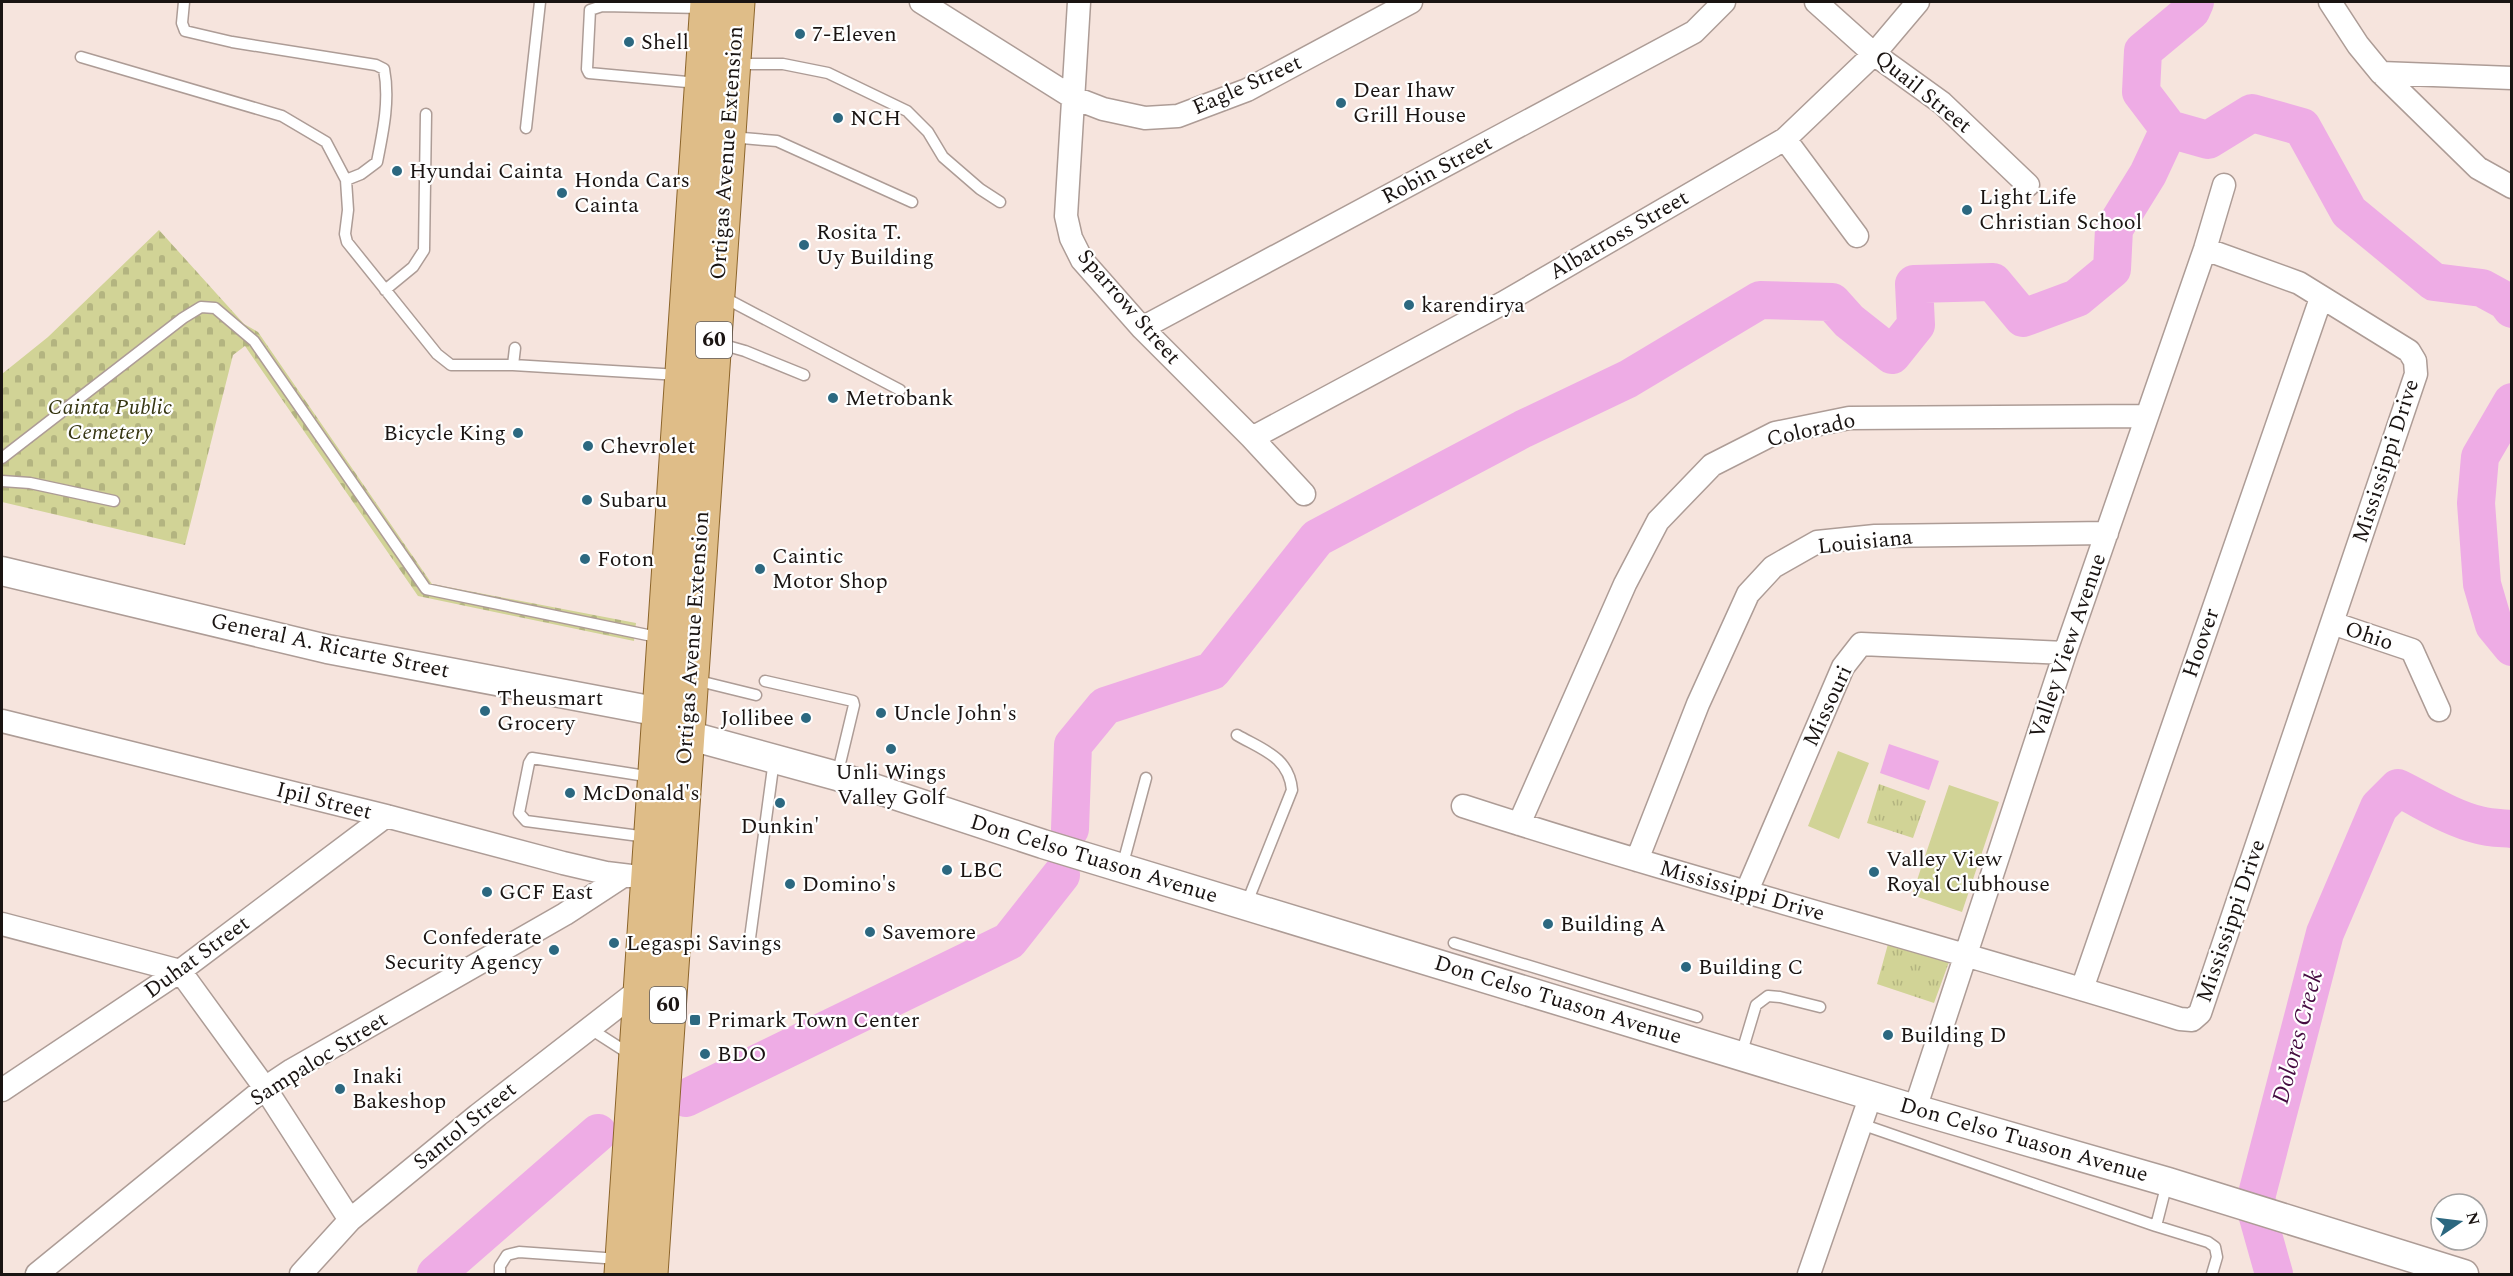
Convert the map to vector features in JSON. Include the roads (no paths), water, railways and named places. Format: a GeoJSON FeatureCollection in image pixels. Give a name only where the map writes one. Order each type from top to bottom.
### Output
{"type":"FeatureCollection","features":[{"type":"Feature","properties":{"kind":"main road","name":"Ortigas Avenue Extension"},"geometry":{"type":"LineString","coordinates":[[621,1267],[639,990],[635,876],[650,838],[682,375],[713,135],[734,64],[738,2]]}},
{"type":"Feature","properties":{"kind":"main road","name":"Ortigas Avenue Extension"},"geometry":{"type":"LineString","coordinates":[[651,1275],[717,294],[713,135],[702,84],[707,5]]}},
{"type":"Feature","properties":{"kind":"street","name":"Sparrow Street"},"geometry":{"type":"LineString","coordinates":[[1080,2],[1066,216],[1071,238],[1082,260],[1142,328],[1252,438],[1304,494]]}},
{"type":"Feature","properties":{"kind":"street","name":"Eagle Street"},"geometry":{"type":"LineString","coordinates":[[932,5],[1072,97],[1103,110],[1145,118],[1178,116],[1247,90],[1411,2]]}},
{"type":"Feature","properties":{"kind":"street","name":"Robin Street"},"geometry":{"type":"LineString","coordinates":[[1142,328],[1694,32],[1724,2]]}},
{"type":"Feature","properties":{"kind":"street","name":"Quail Street"},"geometry":{"type":"LineString","coordinates":[[1816,2],[1874,54],[1942,103],[2028,185]]}},
{"type":"Feature","properties":{"kind":"street","name":"Albatross Street"},"geometry":{"type":"LineString","coordinates":[[1252,438],[1503,303],[1785,139],[1874,54],[1918,2]]}},
{"type":"Feature","properties":{"kind":"street"},"geometry":{"type":"LineString","coordinates":[[2330,2],[2358,45],[2381,73],[2478,168],[2511,187]]}},
{"type":"Feature","properties":{"kind":"street"},"geometry":{"type":"LineString","coordinates":[[2381,73],[2511,78]]}},
{"type":"Feature","properties":{"kind":"street"},"geometry":{"type":"LineString","coordinates":[[1785,139],[1857,236]]}},
{"type":"Feature","properties":{"kind":"street","name":"Valley View Avenue"},"geometry":{"type":"LineString","coordinates":[[1915,1109],[2065,652],[2205,249],[2224,185]]}},
{"type":"Feature","properties":{"kind":"street","name":"Mississippi Drive"},"geometry":{"type":"LineString","coordinates":[[1463,806],[1746,892],[2082,988],[2180,1019],[2192,1020],[2200,1013],[2416,374],[2415,361],[2409,351],[2299,283],[2205,249]]}},
{"type":"Feature","properties":{"kind":"street","name":"Hoover"},"geometry":{"type":"LineString","coordinates":[[2082,988],[2321,298]]}},
{"type":"Feature","properties":{"kind":"street","name":"Colorado"},"geometry":{"type":"LineString","coordinates":[[1520,824],[1625,584],[1658,520],[1712,465],[1774,434],[1850,418],[2146,416]]}},
{"type":"Feature","properties":{"kind":"street","name":"Louisiana"},"geometry":{"type":"LineString","coordinates":[[1637,860],[1698,704],[1748,594],[1773,567],[1817,542],[1875,536],[2106,533]]}},
{"type":"Feature","properties":{"kind":"street","name":"General A. Ricarte Street"},"geometry":{"type":"LineString","coordinates":[[2,571],[327,649],[660,712]]}},
{"type":"Feature","properties":{"kind":"street","name":"Ohio"},"geometry":{"type":"LineString","coordinates":[[2332,623],[2412,650],[2439,710]]}},
{"type":"Feature","properties":{"kind":"street","name":"Missouri"},"geometry":{"type":"LineString","coordinates":[[1746,892],[1844,667],[1861,644],[2065,652]]}},
{"type":"Feature","properties":{"kind":"street","name":"Don Celso Tuason Avenue"},"geometry":{"type":"LineString","coordinates":[[660,712],[687,735],[837,776],[1246,906],[1674,1023],[1741,1056],[2168,1182],[2464,1275]]}},
{"type":"Feature","properties":{"kind":"street","name":"Ipil Street"},"geometry":{"type":"LineString","coordinates":[[2,721],[386,816],[563,863],[635,876]]}},
{"type":"Feature","properties":{"kind":"street","name":"Duhat Street"},"geometry":{"type":"LineString","coordinates":[[2,1090],[180,971],[386,816]]}},
{"type":"Feature","properties":{"kind":"street","name":"Sampaloc Street"},"geometry":{"type":"LineString","coordinates":[[37,1275],[265,1088],[303,1064],[635,876]]}},
{"type":"Feature","properties":{"kind":"street"},"geometry":{"type":"LineString","coordinates":[[2,924],[180,971],[265,1088],[350,1220]]}},
{"type":"Feature","properties":{"kind":"street","name":"Santol Street"},"geometry":{"type":"LineString","coordinates":[[302,1275],[350,1220],[478,1114],[639,990]]}},
{"type":"Feature","properties":{"kind":"street"},"geometry":{"type":"LineString","coordinates":[[1809,1275],[1871,1095]]}},
{"type":"Feature","properties":{"kind":"lane"},"geometry":{"type":"LineString","coordinates":[[184,2],[182,23],[185,31],[232,42],[376,65],[384,69],[386,81],[384,128],[377,162],[361,174],[346,180]]}},
{"type":"Feature","properties":{"kind":"lane"},"geometry":{"type":"LineString","coordinates":[[526,128],[540,2]]}},
{"type":"Feature","properties":{"kind":"lane"},"geometry":{"type":"LineString","coordinates":[[702,84],[589,73],[587,69],[590,10],[602,6],[707,5]]}},
{"type":"Feature","properties":{"kind":"lane"},"geometry":{"type":"LineString","coordinates":[[81,57],[282,116],[326,142],[346,180],[348,210],[346,242],[437,354],[451,365],[513,365],[682,375]]}},
{"type":"Feature","properties":{"kind":"lane"},"geometry":{"type":"LineString","coordinates":[[734,64],[783,64],[828,73],[907,111],[928,132],[943,157],[980,189],[1000,202]]}},
{"type":"Feature","properties":{"kind":"lane"},"geometry":{"type":"LineString","coordinates":[[385,290],[413,267],[424,250],[426,114]]}},
{"type":"Feature","properties":{"kind":"lane"},"geometry":{"type":"LineString","coordinates":[[713,135],[777,141],[912,202]]}},
{"type":"Feature","properties":{"kind":"lane"},"geometry":{"type":"LineString","coordinates":[[717,294],[900,390]]}},
{"type":"Feature","properties":{"kind":"lane"},"geometry":{"type":"LineString","coordinates":[[2,458],[183,318],[201,307],[215,308],[254,341],[426,589],[664,639]]}},
{"type":"Feature","properties":{"kind":"lane"},"geometry":{"type":"LineString","coordinates":[[714,342],[745,351],[804,375]]}},
{"type":"Feature","properties":{"kind":"lane"},"geometry":{"type":"LineString","coordinates":[[513,365],[515,348]]}},
{"type":"Feature","properties":{"kind":"lane"},"geometry":{"type":"LineString","coordinates":[[2,481],[30,483],[114,501]]}},
{"type":"Feature","properties":{"kind":"lane"},"geometry":{"type":"LineString","coordinates":[[690,678],[756,695]]}},
{"type":"Feature","properties":{"kind":"lane"},"geometry":{"type":"LineString","coordinates":[[765,681],[853,701],[854,705],[837,776]]}},
{"type":"Feature","properties":{"kind":"lane"},"geometry":{"type":"LineString","coordinates":[[1237,735],[1282,762],[1290,776],[1292,790],[1246,906]]}},
{"type":"Feature","properties":{"kind":"lane"},"geometry":{"type":"LineString","coordinates":[[750,938],[774,758]]}},
{"type":"Feature","properties":{"kind":"lane"},"geometry":{"type":"LineString","coordinates":[[650,838],[526,822],[519,813],[529,763],[532,759],[655,778]]}},
{"type":"Feature","properties":{"kind":"lane"},"geometry":{"type":"LineString","coordinates":[[1121,868],[1146,778]]}},
{"type":"Feature","properties":{"kind":"lane"},"geometry":{"type":"LineString","coordinates":[[1454,943],[1674,1023],[1697,1017]]}},
{"type":"Feature","properties":{"kind":"lane"},"geometry":{"type":"LineString","coordinates":[[1741,1056],[1755,1005],[1768,996],[1820,1007]]}},
{"type":"Feature","properties":{"kind":"lane"},"geometry":{"type":"LineString","coordinates":[[588,1028],[634,1058]]}},
{"type":"Feature","properties":{"kind":"lane"},"geometry":{"type":"LineString","coordinates":[[1861,1124],[2208,1242],[2216,1247],[2217,1257],[2212,1275]]}},
{"type":"Feature","properties":{"kind":"lane"},"geometry":{"type":"LineString","coordinates":[[2156,1226],[2168,1182]]}},
{"type":"Feature","properties":{"kind":"lane"},"geometry":{"type":"LineString","coordinates":[[500,1275],[500,1266],[507,1255],[519,1252],[621,1267]]}},
{"type":"Feature","properties":{"kind":"waterway"},"geometry":{"type":"LineString","coordinates":[[2195,2],[2191,11],[2143,51],[2141,92],[2169,129],[2208,140],[2252,113],[2302,127],[2349,212],[2434,282],[2482,288],[2506,301],[2512,309]]}},
{"type":"Feature","properties":{"kind":"waterway"},"geometry":{"type":"LineString","coordinates":[[1070,829],[1073,745],[1105,706],[1212,671],[1317,538],[1523,429],[1628,379],[1760,300],[1832,302],[1849,321],[1892,355],[1916,325],[1914,284],[1993,282],[2023,318],[2077,298],[2112,269],[2114,229],[2148,174],[2169,129]]}},
{"type":"Feature","properties":{"kind":"waterway"},"geometry":{"type":"LineString","coordinates":[[2512,402],[2480,457],[2476,503],[2482,584],[2494,625],[2512,647]]}},
{"type":"Feature","properties":{"kind":"waterway","name":"Dolores Creek"},"geometry":{"type":"LineString","coordinates":[[2274,1274],[2256,1210],[2257,1194],[2325,933],[2379,807],[2398,788],[2468,822],[2487,827],[2512,829]]}},
{"type":"Feature","properties":{"kind":"waterway"},"geometry":{"type":"LineString","coordinates":[[686,1098],[1009,941],[1061,875]]}},
{"type":"Feature","properties":{"kind":"waterway"},"geometry":{"type":"LineString","coordinates":[[436,1274],[598,1133]]}},
{"type":"Feature","properties":{"kind":"place","name":"7-Eleven"},"geometry":{"type":"Point","coordinates":[800,34]}},
{"type":"Feature","properties":{"kind":"place","name":"Shell"},"geometry":{"type":"Point","coordinates":[629,42]}},
{"type":"Feature","properties":{"kind":"place","name":"Dear Ihaw Grill House"},"geometry":{"type":"Point","coordinates":[1341,103]}},
{"type":"Feature","properties":{"kind":"place","name":"NCH"},"geometry":{"type":"Point","coordinates":[838,118]}},
{"type":"Feature","properties":{"kind":"place","name":"Hyundai Cainta"},"geometry":{"type":"Point","coordinates":[397,171]}},
{"type":"Feature","properties":{"kind":"place","name":"Honda Cars Cainta"},"geometry":{"type":"Point","coordinates":[562,193]}},
{"type":"Feature","properties":{"kind":"place","name":"Light Life Christian School"},"geometry":{"type":"Point","coordinates":[1967,210]}},
{"type":"Feature","properties":{"kind":"place","name":"Rosita T. Uy Building"},"geometry":{"type":"Point","coordinates":[804,245]}},
{"type":"Feature","properties":{"kind":"place","name":"karendirya"},"geometry":{"type":"Point","coordinates":[1409,305]}},
{"type":"Feature","properties":{"kind":"place","name":"Metrobank"},"geometry":{"type":"Point","coordinates":[833,398]}},
{"type":"Feature","properties":{"kind":"place","name":"Bicycle King"},"geometry":{"type":"Point","coordinates":[518,433]}},
{"type":"Feature","properties":{"kind":"place","name":"Chevrolet"},"geometry":{"type":"Point","coordinates":[588,446]}},
{"type":"Feature","properties":{"kind":"place","name":"Subaru"},"geometry":{"type":"Point","coordinates":[587,500]}},
{"type":"Feature","properties":{"kind":"place","name":"Foton"},"geometry":{"type":"Point","coordinates":[585,559]}},
{"type":"Feature","properties":{"kind":"place","name":"Caintic Motor Shop"},"geometry":{"type":"Point","coordinates":[760,569]}},
{"type":"Feature","properties":{"kind":"place","name":"Theusmart Grocery"},"geometry":{"type":"Point","coordinates":[485,711]}},
{"type":"Feature","properties":{"kind":"place","name":"Uncle John's"},"geometry":{"type":"Point","coordinates":[881,713]}},
{"type":"Feature","properties":{"kind":"place","name":"Jollibee"},"geometry":{"type":"Point","coordinates":[806,718]}},
{"type":"Feature","properties":{"kind":"place","name":"Unli Wings Valley Golf"},"geometry":{"type":"Point","coordinates":[891,749]}},
{"type":"Feature","properties":{"kind":"place","name":"McDonald's"},"geometry":{"type":"Point","coordinates":[570,793]}},
{"type":"Feature","properties":{"kind":"place","name":"Dunkin'"},"geometry":{"type":"Point","coordinates":[780,803]}},
{"type":"Feature","properties":{"kind":"place","name":"LBC"},"geometry":{"type":"Point","coordinates":[947,870]}},
{"type":"Feature","properties":{"kind":"place","name":"Valley View Royal Clubhouse"},"geometry":{"type":"Point","coordinates":[1874,872]}},
{"type":"Feature","properties":{"kind":"place","name":"Domino's"},"geometry":{"type":"Point","coordinates":[790,884]}},
{"type":"Feature","properties":{"kind":"place","name":"GCF East"},"geometry":{"type":"Point","coordinates":[487,892]}},
{"type":"Feature","properties":{"kind":"place","name":"Building A"},"geometry":{"type":"Point","coordinates":[1548,924]}},
{"type":"Feature","properties":{"kind":"place","name":"Savemore"},"geometry":{"type":"Point","coordinates":[870,932]}},
{"type":"Feature","properties":{"kind":"place","name":"Legaspi Savings"},"geometry":{"type":"Point","coordinates":[614,943]}},
{"type":"Feature","properties":{"kind":"place","name":"Confederate Security Agency"},"geometry":{"type":"Point","coordinates":[554,950]}},
{"type":"Feature","properties":{"kind":"place","name":"Building C"},"geometry":{"type":"Point","coordinates":[1686,967]}},
{"type":"Feature","properties":{"kind":"place","name":"Primark Town Center"},"geometry":{"type":"Point","coordinates":[695,1020]}},
{"type":"Feature","properties":{"kind":"place","name":"Building D"},"geometry":{"type":"Point","coordinates":[1888,1035]}},
{"type":"Feature","properties":{"kind":"place","name":"BDO"},"geometry":{"type":"Point","coordinates":[705,1054]}},
{"type":"Feature","properties":{"kind":"place","name":"Inaki Bakeshop"},"geometry":{"type":"Point","coordinates":[340,1089]}},
{"type":"Feature","properties":{"kind":"park label","name":"Cainta Public Cemetery"},"geometry":{"type":"Point","coordinates":[110,420]}}]}
